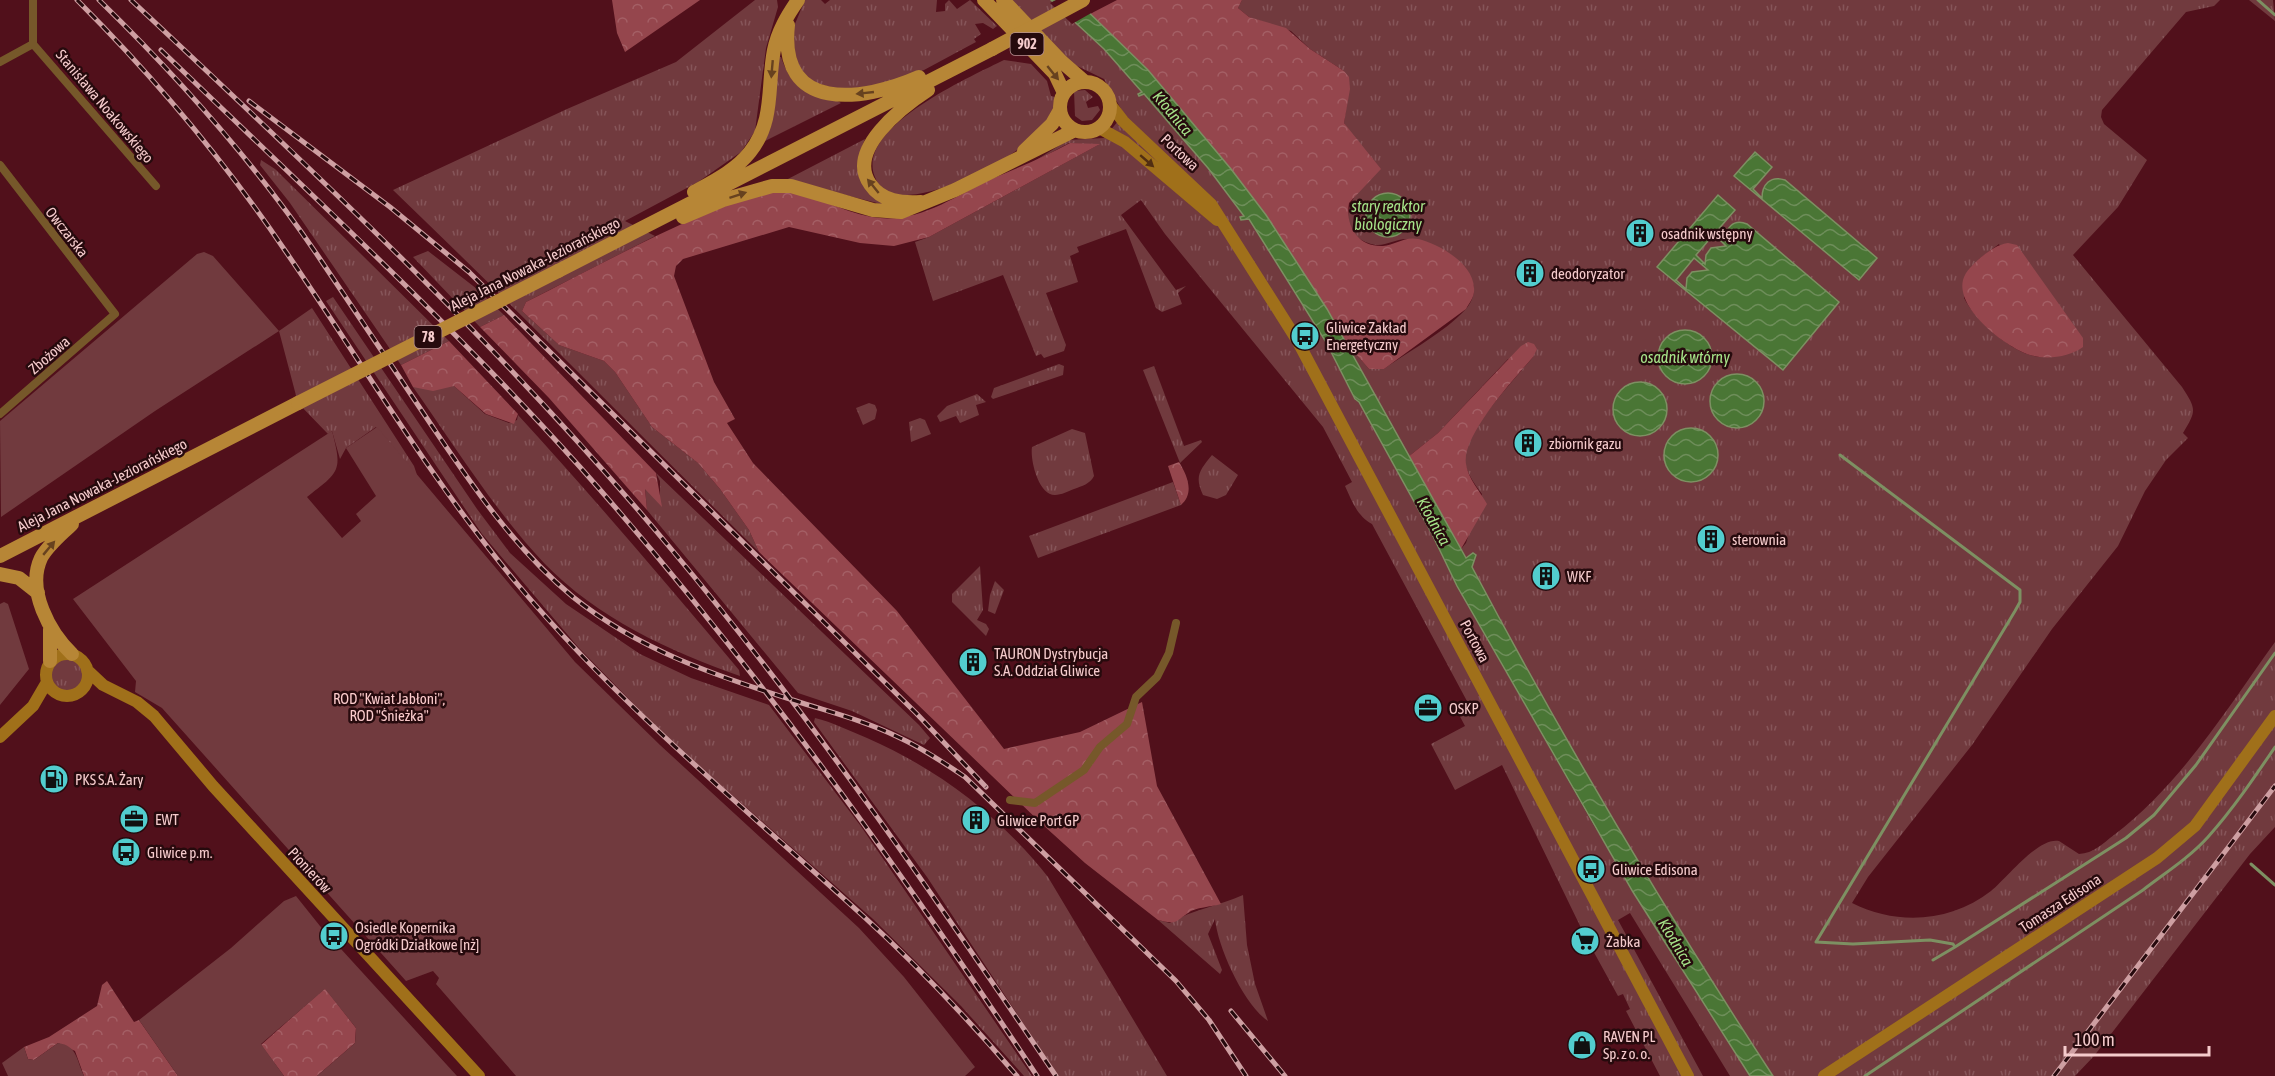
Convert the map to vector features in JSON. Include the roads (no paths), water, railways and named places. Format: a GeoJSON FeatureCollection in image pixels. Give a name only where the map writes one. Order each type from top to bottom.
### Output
{"type":"FeatureCollection","features":[{"type":"Feature","properties":{"kind":"main road"},"geometry":{"type":"LineString","coordinates":[[644,227],[673,203],[730,170],[758,141],[766,125],[774,51],[780,30],[798,0]]}},
{"type":"Feature","properties":{"kind":"main road","name":"902"},"geometry":{"type":"LineString","coordinates":[[984,0],[1055,74],[1064,93]]}},
{"type":"Feature","properties":{"kind":"main road","name":"902"},"geometry":{"type":"LineString","coordinates":[[1003,0],[1062,62],[1086,82],[1101,87],[1110,104]]}},
{"type":"Feature","properties":{"kind":"main road","name":"Aleja Jana Nowaka-Jeziorańskiego"},"geometry":{"type":"LineString","coordinates":[[0,556],[986,52],[1083,0]]}},
{"type":"Feature","properties":{"kind":"main road"},"geometry":{"type":"LineString","coordinates":[[789,14],[785,51],[795,75],[816,92],[849,95],[875,92],[899,86],[986,52]]}},
{"type":"Feature","properties":{"kind":"main road"},"geometry":{"type":"LineString","coordinates":[[926,202],[896,201],[880,194],[868,180],[865,157],[876,136],[908,105],[986,52]]}},
{"type":"Feature","properties":{"kind":"main road"},"geometry":{"type":"LineString","coordinates":[[1015,160],[1052,124],[1060,110],[1064,93],[1077,83],[1086,82]]}},
{"type":"Feature","properties":{"kind":"main road"},"geometry":{"type":"LineString","coordinates":[[1060,110],[1068,125],[1083,132],[1099,128],[1106,122],[1110,104]]}},
{"type":"Feature","properties":{"kind":"main road"},"geometry":{"type":"LineString","coordinates":[[644,227],[678,219],[723,200],[772,186],[809,190],[888,212],[901,212],[1075,130]]}},
{"type":"Feature","properties":{"kind":"main road"},"geometry":{"type":"LineString","coordinates":[[50,661],[50,627],[38,593],[38,569],[44,554],[82,514]]}},
{"type":"Feature","properties":{"kind":"main road"},"geometry":{"type":"LineString","coordinates":[[0,574],[19,578],[38,593]]}},
{"type":"Feature","properties":{"kind":"main road"},"geometry":{"type":"LineString","coordinates":[[50,627],[72,654]]}},
{"type":"Feature","properties":{"kind":"street"},"geometry":{"type":"LineString","coordinates":[[0,62],[33,44],[33,0]]}},
{"type":"Feature","properties":{"kind":"street","name":"Stanisława Noakowskiego"},"geometry":{"type":"LineString","coordinates":[[33,44],[156,186]]}},
{"type":"Feature","properties":{"kind":"street","name":"Portowa"},"geometry":{"type":"LineString","coordinates":[[1110,104],[1123,121],[1203,196],[1226,226],[1274,302],[1324,390],[1688,1076]]}},
{"type":"Feature","properties":{"kind":"street","name":"Portowa"},"geometry":{"type":"LineString","coordinates":[[1099,128],[1125,142],[1226,226]]}},
{"type":"Feature","properties":{"kind":"street","name":"Owczarska"},"geometry":{"type":"LineString","coordinates":[[0,165],[115,314]]}},
{"type":"Feature","properties":{"kind":"street","name":"Zbożowa"},"geometry":{"type":"LineString","coordinates":[[0,414],[115,314]]}},
{"type":"Feature","properties":{"kind":"street"},"geometry":{"type":"LineString","coordinates":[[1010,800],[1035,803],[1084,770],[1100,747],[1127,724],[1136,697],[1157,677],[1169,653],[1176,623]]}},
{"type":"Feature","properties":{"kind":"street"},"geometry":{"type":"LineString","coordinates":[[0,737],[33,706],[43,700],[71,696],[81,691],[87,681],[87,670],[83,661],[72,654],[60,655],[50,661],[45,671],[46,682],[53,691],[63,696]]}},
{"type":"Feature","properties":{"kind":"street","name":"Pionierów"},"geometry":{"type":"LineString","coordinates":[[87,670],[115,692]]}},
{"type":"Feature","properties":{"kind":"street"},"geometry":{"type":"LineString","coordinates":[[33,706],[46,682]]}},
{"type":"Feature","properties":{"kind":"street","name":"Pionierów"},"geometry":{"type":"LineString","coordinates":[[81,691],[100,688],[115,692],[137,702],[154,716],[220,794],[479,1076]]}},
{"type":"Feature","properties":{"kind":"street","name":"Tomasza Edisona"},"geometry":{"type":"LineString","coordinates":[[1824,1076],[2157,858],[2194,826],[2275,716]]}},
{"type":"Feature","properties":{"kind":"water","name":"Kłodnica"},"geometry":{"type":"Polygon","coordinates":[[[1051,0],[1076,0],[1148,70],[1231,169],[1266,215],[1327,309],[1466,558],[1473,553],[1476,555],[1472,567],[1579,761],[1693,951],[1773,1076],[1750,1076],[1633,892],[1457,586],[1432,534],[1359,402],[1355,399],[1326,342],[1249,219],[1241,220],[1240,217],[1244,216],[1208,168],[1144,94],[1139,96],[1138,94],[1142,92],[1104,49],[1051,0]]]}},
{"type":"Feature","properties":{"kind":"water"},"geometry":{"type":"Polygon","coordinates":[[[1755,152],[1772,167],[1753,189],[1762,198],[1763,189],[1768,182],[1775,179],[1785,180],[1877,258],[1859,280],[1734,176],[1755,152]]]}},
{"type":"Feature","properties":{"kind":"water","name":"stary reaktor biologiczny"},"geometry":{"type":"Polygon","coordinates":[[[1388,193],[1403,200],[1410,215],[1403,230],[1388,237],[1373,230],[1366,215],[1373,200],[1388,193]]]}},
{"type":"Feature","properties":{"kind":"water"},"geometry":{"type":"Polygon","coordinates":[[[1718,195],[1735,210],[1716,232],[1725,241],[1726,232],[1731,226],[1738,222],[1747,224],[1839,302],[1783,370],[1657,267],[1718,195]],[[1714,234],[1696,255],[1705,264],[1706,255],[1711,248],[1726,246],[1714,234]],[[1694,258],[1676,280],[1686,289],[1687,278],[1692,272],[1708,270],[1694,258]]]}},
{"type":"Feature","properties":{"kind":"water","name":"osadnik wtórny"},"geometry":{"type":"Polygon","coordinates":[[[1680,330],[1690,330],[1700,334],[1708,342],[1712,357],[1708,372],[1700,380],[1690,384],[1680,384],[1670,380],[1662,372],[1658,362],[1658,352],[1662,342],[1670,334],[1680,330]]]}},
{"type":"Feature","properties":{"kind":"water","name":"osadnik wtórny"},"geometry":{"type":"Polygon","coordinates":[[[1732,374],[1742,374],[1752,378],[1760,386],[1764,401],[1760,416],[1752,424],[1742,428],[1732,428],[1722,424],[1714,416],[1710,406],[1710,396],[1714,386],[1722,378],[1732,374]]]}},
{"type":"Feature","properties":{"kind":"water","name":"osadnik wtórny"},"geometry":{"type":"Polygon","coordinates":[[[1635,382],[1645,382],[1655,386],[1663,394],[1667,409],[1663,424],[1655,432],[1645,436],[1635,436],[1625,432],[1617,424],[1613,414],[1613,404],[1617,394],[1625,386],[1635,382]]]}},
{"type":"Feature","properties":{"kind":"water"},"geometry":{"type":"Polygon","coordinates":[[[1686,428],[1696,428],[1706,432],[1714,440],[1718,455],[1714,470],[1706,478],[1696,482],[1686,482],[1676,478],[1668,470],[1664,460],[1664,450],[1668,440],[1676,432],[1686,428]]]}},
{"type":"Feature","properties":{"kind":"waterway"},"geometry":{"type":"LineString","coordinates":[[2258,0],[2275,15]]}},
{"type":"Feature","properties":{"kind":"waterway"},"geometry":{"type":"LineString","coordinates":[[1840,455],[2020,590],[2020,602],[2015,611],[1816,942],[1853,944],[1930,940],[1953,944],[1955,947],[1933,960]]}},
{"type":"Feature","properties":{"kind":"waterway"},"geometry":{"type":"LineString","coordinates":[[1955,947],[2126,838],[2154,815],[2196,765],[2275,653]]}},
{"type":"Feature","properties":{"kind":"waterway"},"geometry":{"type":"LineString","coordinates":[[1865,1076],[2143,890],[2185,859],[2201,845],[2226,815],[2275,747]]}},
{"type":"Feature","properties":{"kind":"waterway"},"geometry":{"type":"LineString","coordinates":[[2251,864],[2275,885]]}},
{"type":"Feature","properties":{"kind":"railway"},"geometry":{"type":"LineString","coordinates":[[77,0],[160,88],[237,183],[456,505],[519,586],[559,631],[642,715],[903,953],[1017,1076]]}},
{"type":"Feature","properties":{"kind":"railway"},"geometry":{"type":"LineString","coordinates":[[99,0],[187,91],[268,187],[294,221],[480,495],[532,559],[552,578],[598,616],[651,647],[737,682],[886,731],[907,741],[965,777],[1176,981],[1209,1020],[1246,1076]]}},
{"type":"Feature","properties":{"kind":"railway"},"geometry":{"type":"LineString","coordinates":[[131,0],[272,132],[478,335],[609,477],[672,550],[724,613],[823,742],[918,875],[1056,1076]]}},
{"type":"Feature","properties":{"kind":"railway"},"geometry":{"type":"LineString","coordinates":[[161,50],[427,307],[530,413],[642,539],[703,612],[819,763],[930,918],[1037,1076]]}},
{"type":"Feature","properties":{"kind":"railway"},"geometry":{"type":"LineString","coordinates":[[249,101],[390,207],[469,272],[916,713],[986,787]]}},
{"type":"Feature","properties":{"kind":"railway"},"geometry":{"type":"LineString","coordinates":[[2054,1076],[2275,786]]}},
{"type":"Feature","properties":{"kind":"railway"},"geometry":{"type":"LineString","coordinates":[[1231,1011],[1285,1076]]}},
{"type":"Feature","properties":{"kind":"place","name":"osadnik wstępny"},"geometry":{"type":"Point","coordinates":[1640,233]}},
{"type":"Feature","properties":{"kind":"place","name":"deodoryzator"},"geometry":{"type":"Point","coordinates":[1530,273]}},
{"type":"Feature","properties":{"kind":"place","name":"Gliwice Zakład Energetyczny"},"geometry":{"type":"Point","coordinates":[1305,336]}},
{"type":"Feature","properties":{"kind":"place","name":"zbiornik gazu"},"geometry":{"type":"Point","coordinates":[1528,443]}},
{"type":"Feature","properties":{"kind":"place","name":"sterownia"},"geometry":{"type":"Point","coordinates":[1711,539]}},
{"type":"Feature","properties":{"kind":"place","name":"WKF"},"geometry":{"type":"Point","coordinates":[1546,576]}},
{"type":"Feature","properties":{"kind":"place","name":"TAURON Dystrybucja S.A. Oddział Gliwice"},"geometry":{"type":"Point","coordinates":[973,662]}},
{"type":"Feature","properties":{"kind":"place","name":"OSKP"},"geometry":{"type":"Point","coordinates":[1428,708]}},
{"type":"Feature","properties":{"kind":"place","name":"PKS S.A. Żary"},"geometry":{"type":"Point","coordinates":[54,779]}},
{"type":"Feature","properties":{"kind":"place","name":"EWT"},"geometry":{"type":"Point","coordinates":[134,819]}},
{"type":"Feature","properties":{"kind":"place","name":"Gliwice Port GP"},"geometry":{"type":"Point","coordinates":[976,820]}},
{"type":"Feature","properties":{"kind":"place","name":"Gliwice p.m."},"geometry":{"type":"Point","coordinates":[126,852]}},
{"type":"Feature","properties":{"kind":"place","name":"Gliwice Edisona"},"geometry":{"type":"Point","coordinates":[1591,869]}},
{"type":"Feature","properties":{"kind":"place","name":"Osiedle Kopernika Ogródki Działkowe [nż]"},"geometry":{"type":"Point","coordinates":[334,936]}},
{"type":"Feature","properties":{"kind":"place","name":"Żabka"},"geometry":{"type":"Point","coordinates":[1585,941]}},
{"type":"Feature","properties":{"kind":"place","name":"RAVEN PL Sp. z o. o."},"geometry":{"type":"Point","coordinates":[1582,1045]}},
{"type":"Feature","properties":{"kind":"park label","name":"ROD \"Kwiat Jabłoni\", ROD \"Śnieżka\""},"geometry":{"type":"Point","coordinates":[389,706]}}]}
